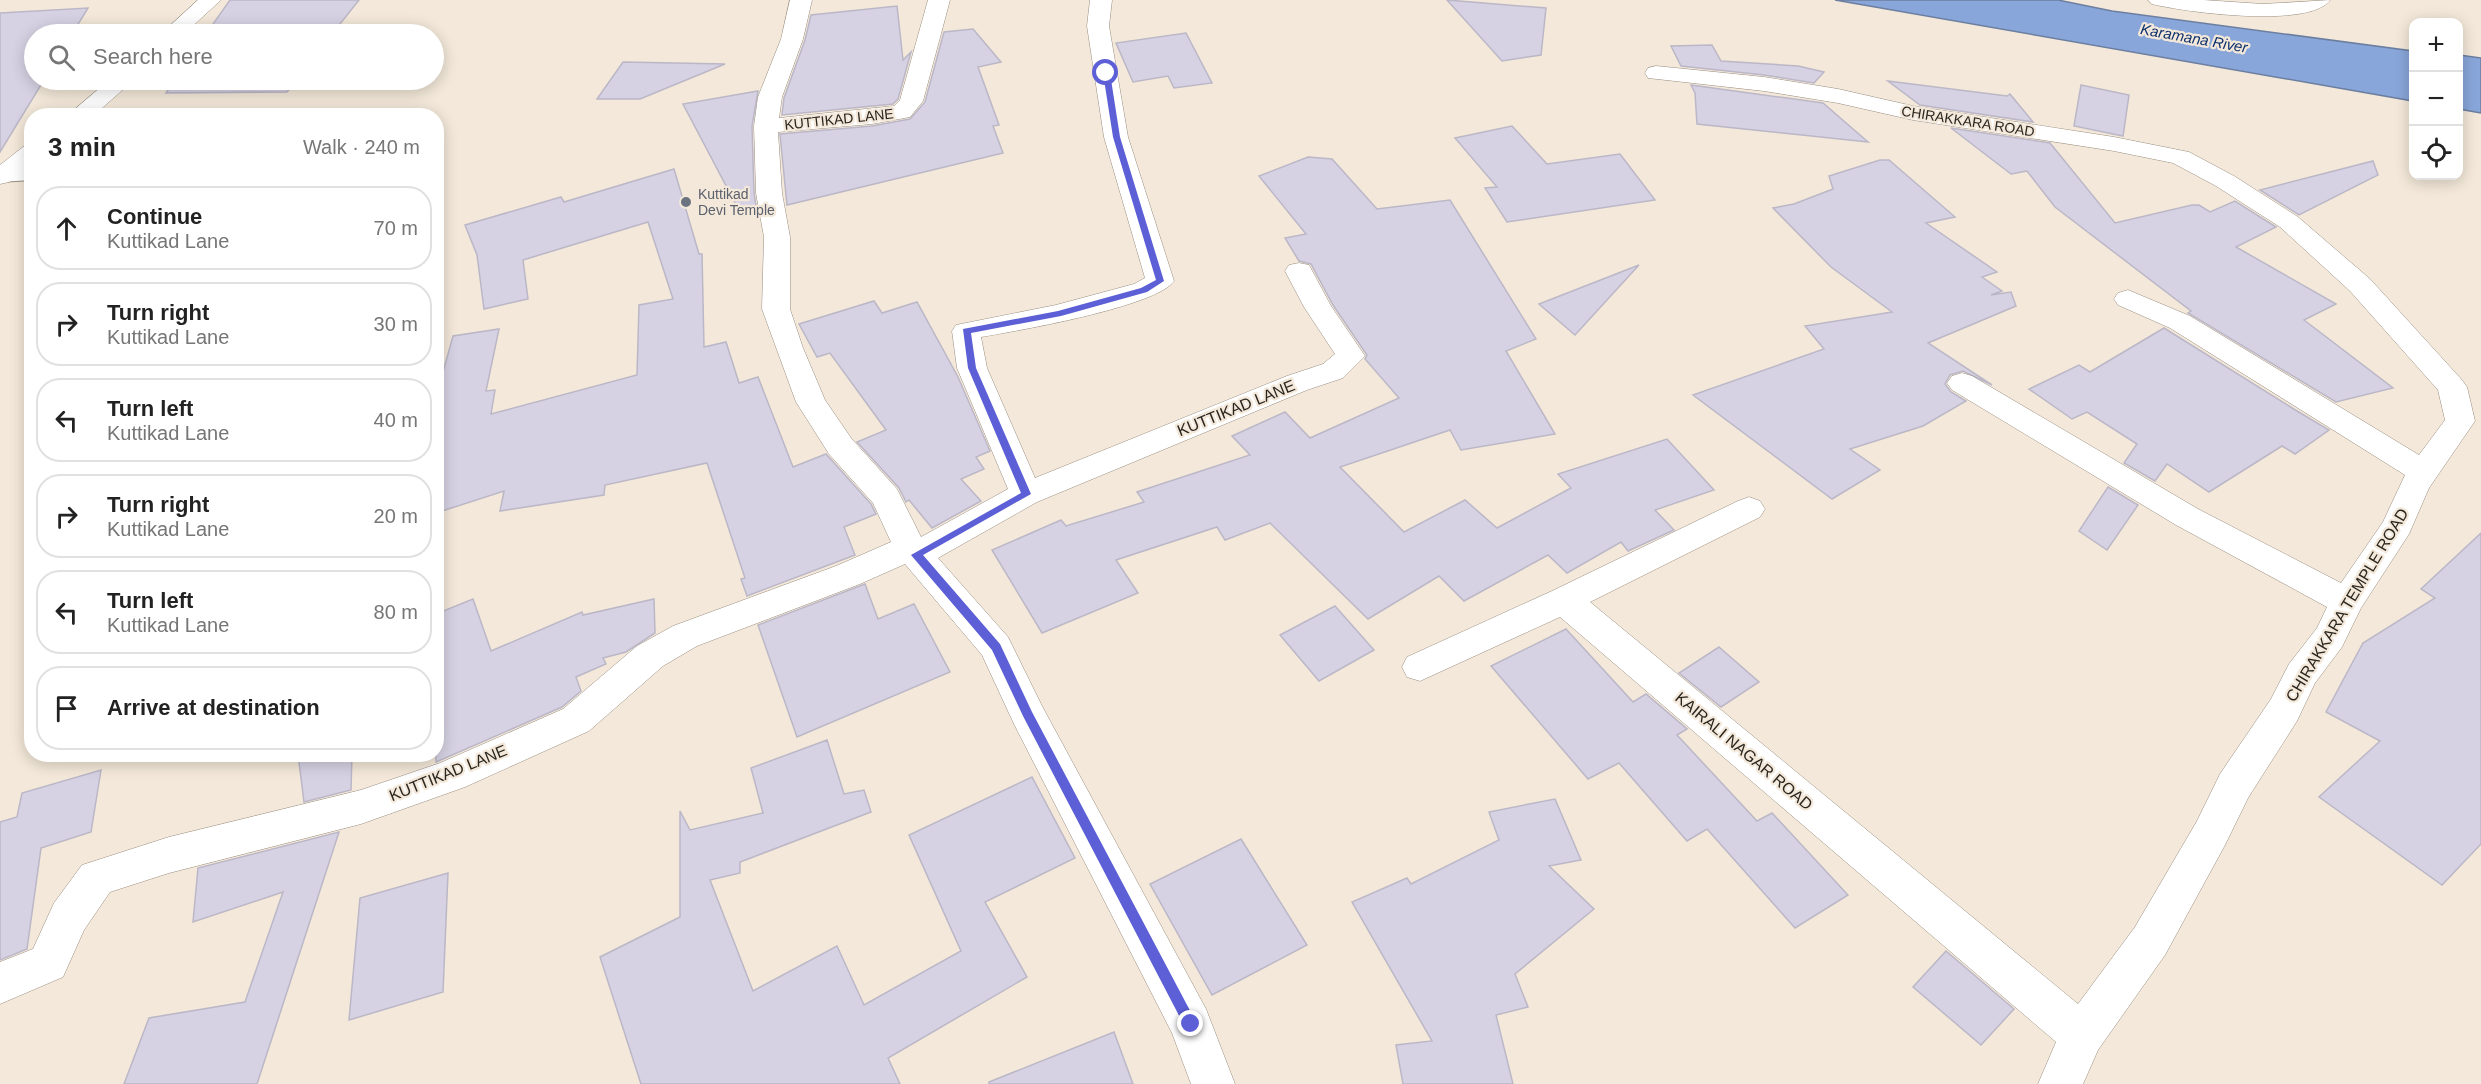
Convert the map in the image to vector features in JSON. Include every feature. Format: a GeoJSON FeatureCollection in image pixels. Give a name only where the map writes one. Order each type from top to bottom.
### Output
{"type":"FeatureCollection","features":[{"type":"Feature","properties":{"kind":"street"},"geometry":{"type":"LineString","coordinates":[[183,24],[210,0]]}},
{"type":"Feature","properties":{"kind":"street","name":"KUTTIKAD LANE"},"geometry":{"type":"LineString","coordinates":[[801,0],[792,39],[770,96],[766,126],[770,193],[777,237],[776,309],[789,348],[811,402],[840,446],[886,497],[913,551],[996,647],[1027,713],[1191,1024],[1213,1084]]}},
{"type":"Feature","properties":{"kind":"street","name":"KUTTIKAD LANE"},"geometry":{"type":"LineString","coordinates":[[766,126],[872,117],[902,112],[911,101],[939,0]]}},
{"type":"Feature","properties":{"kind":"street"},"geometry":{"type":"LineString","coordinates":[[1026,494],[972,368],[966,331],[1058,314],[1144,290],[1160,281],[1116,137],[1098,26],[1101,0]]}},
{"type":"Feature","properties":{"kind":"street"},"geometry":{"type":"LineString","coordinates":[[2159,0],[2202,7],[2281,9],[2319,0]]}},
{"type":"Feature","properties":{"kind":"street","name":"CHIRAKKARA ROAD"},"geometry":{"type":"LineString","coordinates":[[1656,73],[1705,76],[1838,96],[1913,113],[2114,144],[2180,157],[2225,181]]}},
{"type":"Feature","properties":{"kind":"street"},"geometry":{"type":"LineString","coordinates":[[88,108],[110,90]]}},
{"type":"Feature","properties":{"kind":"street"},"geometry":{"type":"LineString","coordinates":[[0,177],[24,158]]}},
{"type":"Feature","properties":{"kind":"street","name":"CHIRAKKARA TEMPLE ROAD"},"geometry":{"type":"LineString","coordinates":[[2060,1084],[2082,1035],[2150,941],[2211,833],[2234,786],[2284,710],[2302,675],[2330,637],[2347,603],[2397,525],[2423,472],[2460,421],[2452,387],[2360,285],[2289,222],[2225,181]]}},
{"type":"Feature","properties":{"kind":"street","name":"KUTTIKAD LANE"},"geometry":{"type":"LineString","coordinates":[[0,983],[48,963],[69,918],[96,878],[169,855],[361,807],[452,775],[576,720],[650,656],[685,636],[913,551],[1026,494],[1287,387],[1334,371],[1351,356],[1318,307],[1299,271]]}},
{"type":"Feature","properties":{"kind":"street"},"geometry":{"type":"LineString","coordinates":[[2128,298],[2180,322],[2423,472]]}},
{"type":"Feature","properties":{"kind":"street"},"geometry":{"type":"LineString","coordinates":[[1962,382],[2187,517],[2347,603]]}},
{"type":"Feature","properties":{"kind":"street"},"geometry":{"type":"LineString","coordinates":[[1420,667],[1564,600],[1749,509]]}},
{"type":"Feature","properties":{"kind":"street","name":"KAIRALI NAGAR ROAD"},"geometry":{"type":"LineString","coordinates":[[1564,600],[2082,1035]]}},
{"type":"Feature","properties":{"kind":"lane"},"geometry":{"type":"LineString","coordinates":[[0,177],[24,175]]}},
{"type":"Feature","properties":{"kind":"water","name":"Karamana River"},"geometry":{"type":"Polygon","coordinates":[[[1835,0],[2058,0],[2112,11],[2409,50],[2409,100],[1835,0]]]}},
{"type":"Feature","properties":{"kind":"water"},"geometry":{"type":"Polygon","coordinates":[[[2463,56],[2481,58],[2481,113],[2463,110],[2463,56]]]}},
{"type":"Feature","properties":{"kind":"building"},"geometry":{"type":"Polygon","coordinates":[[[230,0],[359,0],[340,24],[213,24],[230,0]]]}},
{"type":"Feature","properties":{"kind":"building"},"geometry":{"type":"Polygon","coordinates":[[[1447,0],[1546,8],[1541,55],[1502,61],[1447,0]]]}},
{"type":"Feature","properties":{"kind":"building"},"geometry":{"type":"Polygon","coordinates":[[[897,6],[903,60],[911,52],[898,99],[893,104],[782,115],[784,98],[805,40],[811,15],[897,6]]]}},
{"type":"Feature","properties":{"kind":"building"},"geometry":{"type":"Polygon","coordinates":[[[88,8],[78,24],[24,24],[24,90],[38,90],[27,108],[24,108],[24,113],[0,152],[0,13],[88,8]]]}},
{"type":"Feature","properties":{"kind":"building"},"geometry":{"type":"Polygon","coordinates":[[[973,29],[1001,62],[978,67],[999,125],[993,126],[1003,153],[787,205],[780,134],[872,126],[910,119],[925,102],[944,32],[973,29]]]}},
{"type":"Feature","properties":{"kind":"building"},"geometry":{"type":"Polygon","coordinates":[[[1186,33],[1212,83],[1174,88],[1168,76],[1133,82],[1116,43],[1186,33]]]}},
{"type":"Feature","properties":{"kind":"building"},"geometry":{"type":"Polygon","coordinates":[[[1712,45],[1721,61],[1798,66],[1824,72],[1814,83],[1681,66],[1671,46],[1712,45]]]}},
{"type":"Feature","properties":{"kind":"building"},"geometry":{"type":"Polygon","coordinates":[[[623,62],[725,64],[640,99],[597,99],[623,62]]]}},
{"type":"Feature","properties":{"kind":"building"},"geometry":{"type":"Polygon","coordinates":[[[1888,81],[2007,96],[2010,94],[2033,122],[1920,105],[1888,81]]]}},
{"type":"Feature","properties":{"kind":"building"},"geometry":{"type":"Polygon","coordinates":[[[1691,85],[1823,103],[1868,142],[1697,124],[1695,93],[1691,85]]]}},
{"type":"Feature","properties":{"kind":"building"},"geometry":{"type":"Polygon","coordinates":[[[2081,85],[2129,95],[2123,136],[2074,126],[2081,85]]]}},
{"type":"Feature","properties":{"kind":"building"},"geometry":{"type":"Polygon","coordinates":[[[168,90],[289,90],[287,92],[166,93],[168,90]]]}},
{"type":"Feature","properties":{"kind":"building"},"geometry":{"type":"Polygon","coordinates":[[[758,91],[752,126],[754,193],[757,212],[742,216],[683,104],[758,91]]]}},
{"type":"Feature","properties":{"kind":"building"},"geometry":{"type":"Polygon","coordinates":[[[1512,126],[1547,164],[1620,154],[1655,200],[1507,222],[1485,188],[1497,187],[1455,138],[1512,126]]]}},
{"type":"Feature","properties":{"kind":"building"},"geometry":{"type":"Polygon","coordinates":[[[1951,128],[2050,143],[2115,223],[2192,205],[2199,205],[2210,212],[2235,201],[2276,227],[2236,247],[2336,304],[2304,320],[2393,388],[2336,402],[2188,313],[2191,311],[2055,207],[2027,171],[2011,174],[1951,128]]]}},
{"type":"Feature","properties":{"kind":"building"},"geometry":{"type":"Polygon","coordinates":[[[1308,157],[1332,159],[1377,209],[1450,200],[1536,339],[1506,351],[1555,434],[1461,450],[1450,430],[1340,467],[1404,532],[1465,500],[1497,528],[1571,488],[1558,474],[1667,439],[1714,490],[1655,510],[1674,530],[1628,551],[1621,542],[1567,573],[1548,555],[1464,601],[1439,576],[1368,619],[1270,523],[1225,540],[1217,527],[1116,560],[1138,593],[1042,633],[992,550],[1061,520],[1066,526],[1144,502],[1137,492],[1250,455],[1232,436],[1285,412],[1310,438],[1399,398],[1365,359],[1367,355],[1333,305],[1311,264],[1299,261],[1285,238],[1306,234],[1259,176],[1308,157]]]}},
{"type":"Feature","properties":{"kind":"building"},"geometry":{"type":"Polygon","coordinates":[[[1880,160],[1889,160],[1955,217],[1926,223],[1997,272],[1982,277],[2002,291],[1991,295],[2011,292],[2016,306],[1928,343],[1992,385],[1963,371],[1950,375],[1945,384],[1951,392],[1966,401],[1923,426],[1850,449],[1880,470],[1832,499],[1693,395],[1824,349],[1805,326],[1892,312],[1831,267],[1773,208],[1794,204],[1833,189],[1829,176],[1880,160]]]}},
{"type":"Feature","properties":{"kind":"building"},"geometry":{"type":"Polygon","coordinates":[[[2373,161],[2378,175],[2299,215],[2260,190],[2373,161]]]}},
{"type":"Feature","properties":{"kind":"building"},"geometry":{"type":"Polygon","coordinates":[[[674,169],[699,254],[702,254],[704,347],[726,342],[739,383],[758,377],[793,467],[826,454],[871,504],[876,514],[844,527],[855,555],[747,596],[741,579],[745,578],[707,463],[605,485],[604,495],[500,511],[504,491],[444,510],[444,368],[453,336],[499,329],[486,391],[495,390],[491,414],[637,375],[639,305],[673,299],[648,222],[523,260],[528,299],[484,309],[477,255],[465,225],[561,197],[564,202],[674,169]]]}},
{"type":"Feature","properties":{"kind":"building"},"geometry":{"type":"Polygon","coordinates":[[[1639,265],[1575,335],[1539,304],[1639,265]]]}},
{"type":"Feature","properties":{"kind":"building"},"geometry":{"type":"Polygon","coordinates":[[[874,301],[882,313],[917,302],[958,377],[990,451],[976,457],[984,469],[961,479],[981,501],[932,528],[909,500],[906,502],[899,488],[857,442],[886,430],[830,353],[817,357],[799,324],[874,301]]]}},
{"type":"Feature","properties":{"kind":"building"},"geometry":{"type":"Polygon","coordinates":[[[2164,328],[2329,430],[2295,454],[2282,446],[2209,492],[2167,464],[2155,481],[2124,463],[2137,444],[2087,412],[2072,419],[2029,389],[2079,365],[2090,372],[2164,328]]]}},
{"type":"Feature","properties":{"kind":"building"},"geometry":{"type":"Polygon","coordinates":[[[2108,487],[2138,505],[2107,550],[2079,531],[2108,487]]]}},
{"type":"Feature","properties":{"kind":"building"},"geometry":{"type":"Polygon","coordinates":[[[2481,533],[2481,844],[2442,885],[2319,797],[2380,741],[2326,712],[2363,643],[2435,598],[2421,589],[2481,533]]]}},
{"type":"Feature","properties":{"kind":"building"},"geometry":{"type":"Polygon","coordinates":[[[865,584],[878,619],[914,604],[950,672],[797,737],[758,625],[865,584]]]}},
{"type":"Feature","properties":{"kind":"building"},"geometry":{"type":"Polygon","coordinates":[[[473,599],[491,651],[582,612],[583,615],[654,599],[655,633],[626,652],[603,658],[606,664],[576,677],[581,691],[562,707],[444,759],[444,611],[473,599]]]}},
{"type":"Feature","properties":{"kind":"building"},"geometry":{"type":"Polygon","coordinates":[[[1335,606],[1374,650],[1319,681],[1280,635],[1335,606]]]}},
{"type":"Feature","properties":{"kind":"building"},"geometry":{"type":"Polygon","coordinates":[[[1566,629],[1633,702],[1646,694],[1687,729],[1677,735],[1757,821],[1772,813],[1848,895],[1795,928],[1707,829],[1687,841],[1619,763],[1588,779],[1491,666],[1566,629]]]}},
{"type":"Feature","properties":{"kind":"building"},"geometry":{"type":"Polygon","coordinates":[[[1719,647],[1759,682],[1721,707],[1679,673],[1719,647]]]}},
{"type":"Feature","properties":{"kind":"building"},"geometry":{"type":"Polygon","coordinates":[[[827,740],[844,794],[864,790],[871,812],[740,862],[740,873],[710,880],[753,991],[837,946],[864,1005],[961,951],[909,835],[1032,777],[1075,858],[985,902],[1027,977],[888,1058],[900,1084],[641,1084],[600,957],[680,917],[680,811],[690,830],[763,813],[751,768],[827,740]]]}},
{"type":"Feature","properties":{"kind":"building"},"geometry":{"type":"Polygon","coordinates":[[[299,762],[352,762],[351,790],[304,802],[299,762]]]}},
{"type":"Feature","properties":{"kind":"building"},"geometry":{"type":"Polygon","coordinates":[[[101,770],[91,832],[41,848],[27,949],[0,960],[0,822],[17,817],[22,793],[101,770]]]}},
{"type":"Feature","properties":{"kind":"building"},"geometry":{"type":"Polygon","coordinates":[[[1555,799],[1581,860],[1549,866],[1594,909],[1515,974],[1528,1007],[1496,1015],[1513,1084],[1403,1084],[1396,1045],[1432,1041],[1352,902],[1407,878],[1411,884],[1499,840],[1489,812],[1555,799]]]}},
{"type":"Feature","properties":{"kind":"building"},"geometry":{"type":"Polygon","coordinates":[[[339,832],[257,1084],[124,1084],[149,1018],[245,1002],[283,892],[193,922],[198,868],[339,832]]]}},
{"type":"Feature","properties":{"kind":"building"},"geometry":{"type":"Polygon","coordinates":[[[1241,839],[1307,945],[1212,995],[1150,884],[1241,839]]]}},
{"type":"Feature","properties":{"kind":"building"},"geometry":{"type":"Polygon","coordinates":[[[448,873],[443,992],[349,1020],[360,898],[448,873]]]}},
{"type":"Feature","properties":{"kind":"building"},"geometry":{"type":"Polygon","coordinates":[[[1946,951],[2014,1009],[1981,1045],[1913,987],[1946,951]]]}},
{"type":"Feature","properties":{"kind":"building"},"geometry":{"type":"Polygon","coordinates":[[[1114,1032],[1133,1084],[989,1084],[989,1082],[1114,1032]]]}},
{"type":"Feature","properties":{"kind":"place","name":"Kuttikad Devi Temple"},"geometry":{"type":"Point","coordinates":[686,202]}},
{"type":"Feature","properties":{"kind":"route"},"geometry":{"type":"LineString","coordinates":[[1106,73],[1116,137],[1137,212],[1158,269],[1160,281],[1144,290],[1058,314],[966,331],[972,368],[1026,494],[916,555],[996,647],[1027,713],[1191,1024]]}}]}
